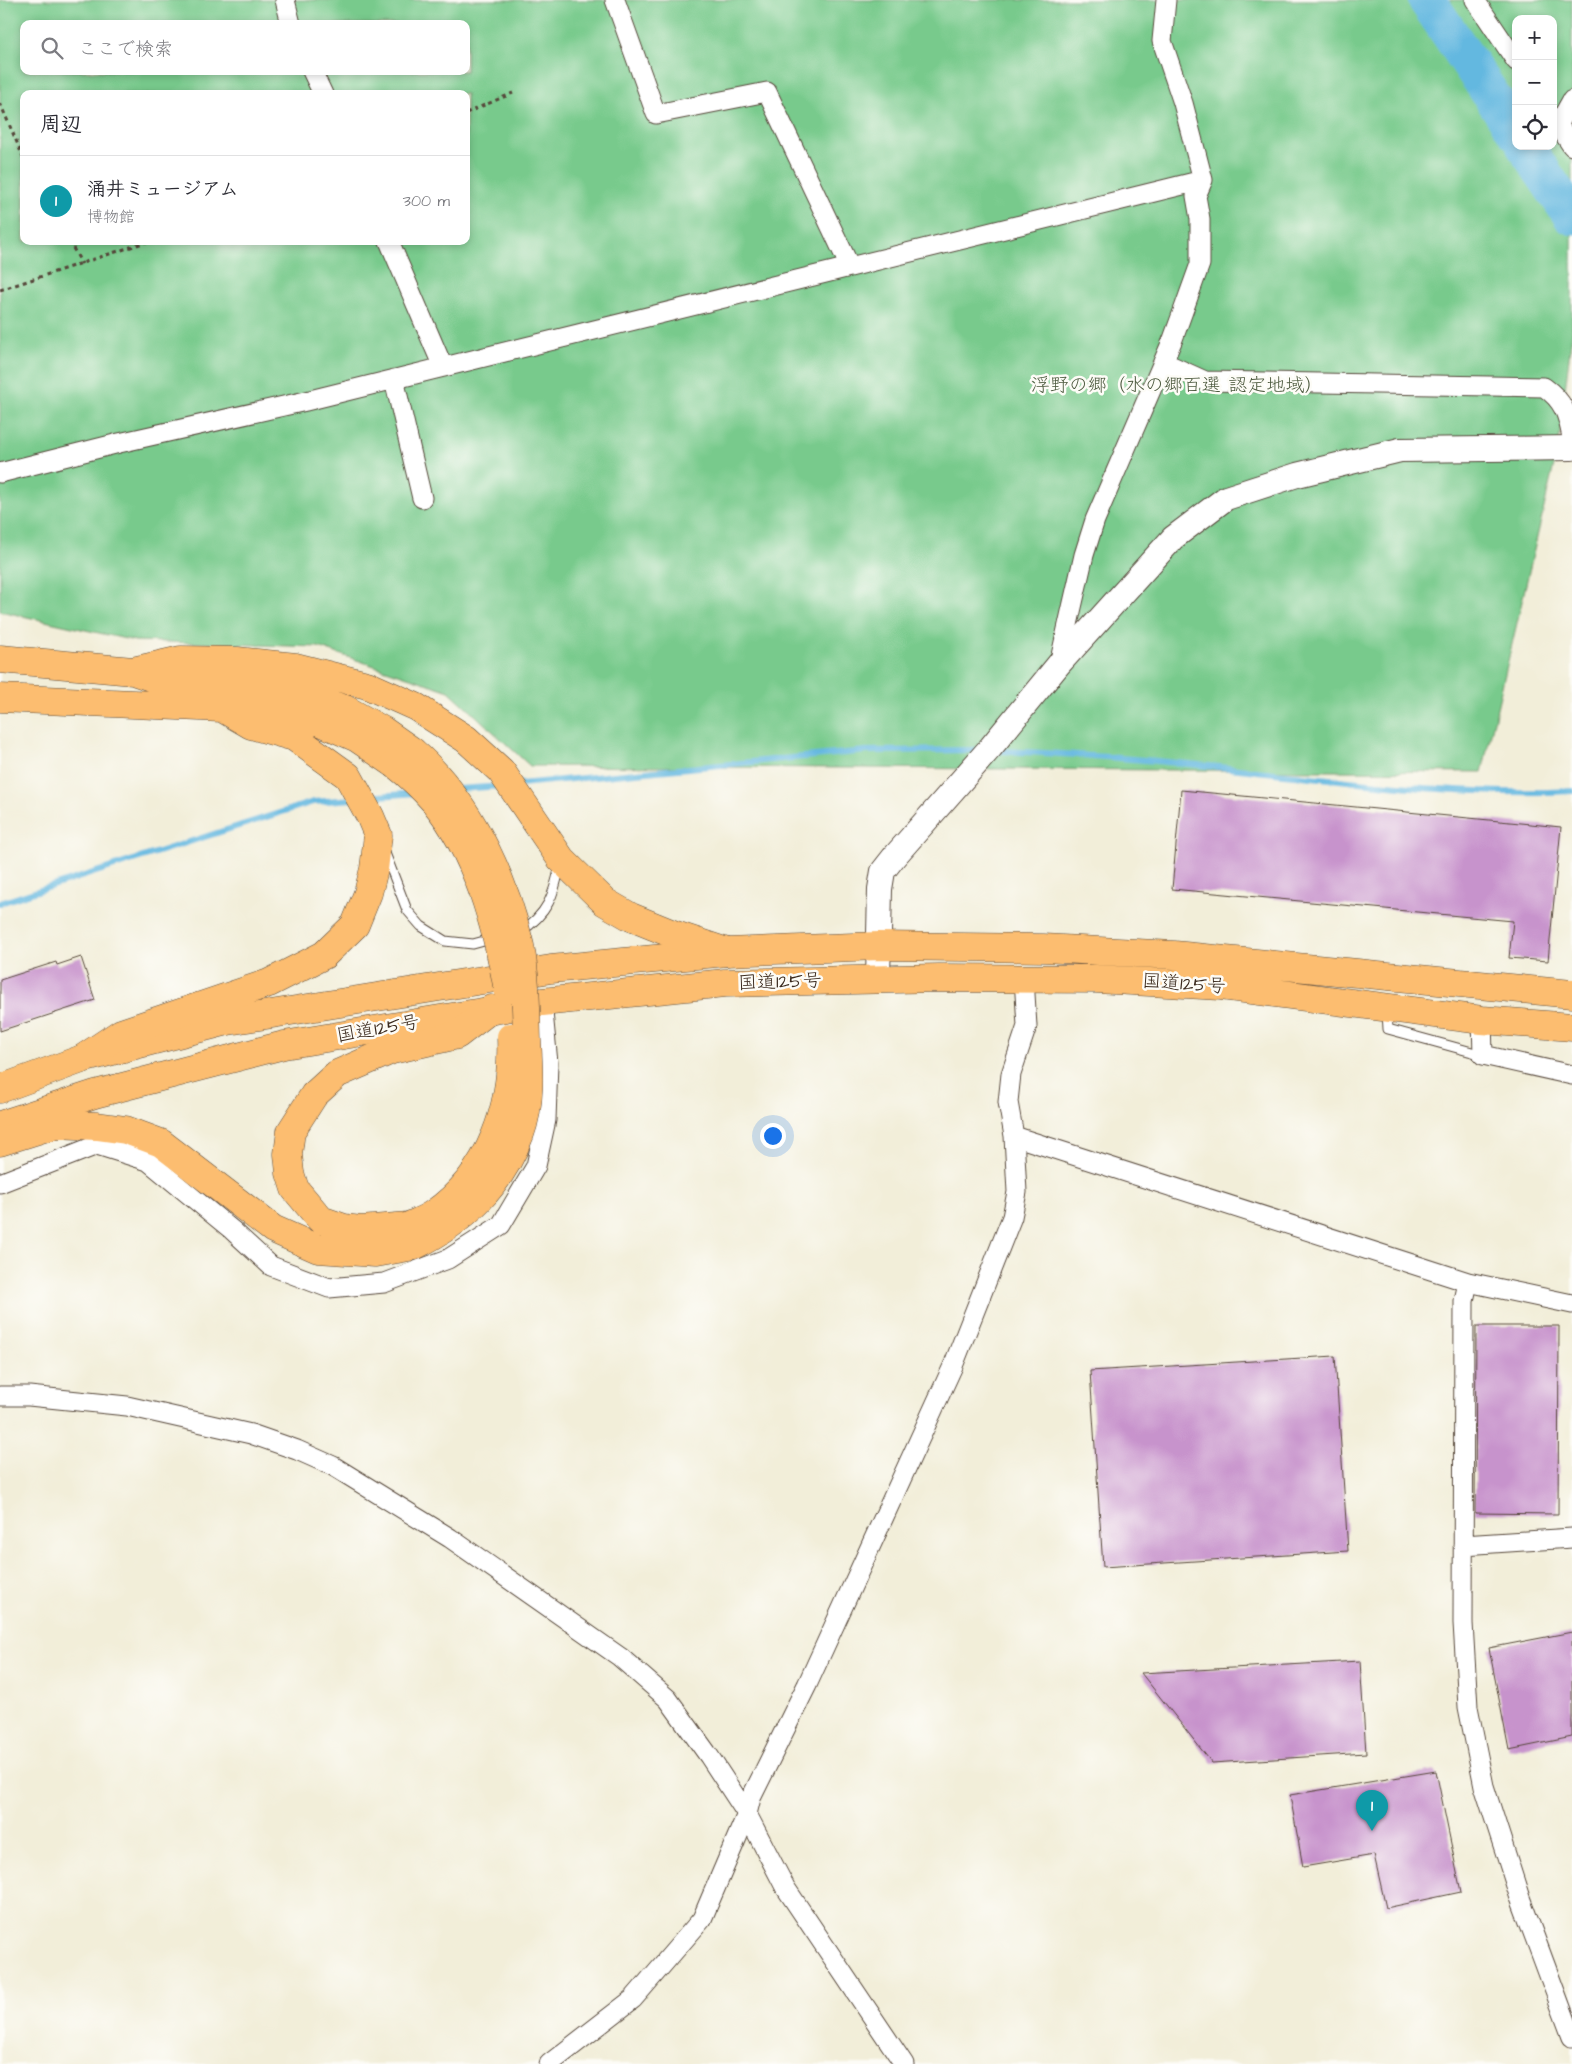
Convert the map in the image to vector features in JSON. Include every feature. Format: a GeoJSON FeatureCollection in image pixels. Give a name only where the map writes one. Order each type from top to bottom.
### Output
{"type":"FeatureCollection","features":[{"type":"Feature","properties":{"kind":"highway"},"geometry":{"type":"LineString","coordinates":[[0,659],[133,671],[174,685],[235,687],[280,692],[319,701],[345,709],[382,730],[403,757]]}},
{"type":"Feature","properties":{"kind":"highway"},"geometry":{"type":"LineString","coordinates":[[133,671],[181,660],[237,661],[296,667],[367,684],[416,707],[466,739],[501,771],[562,859],[605,902],[631,917],[672,934],[727,952]]}},
{"type":"Feature","properties":{"kind":"highway"},"geometry":{"type":"LineString","coordinates":[[0,698],[222,708],[259,707],[305,715],[403,757],[430,766],[464,810],[507,901],[520,946],[525,984],[529,1078],[521,1133],[504,1169],[484,1195],[464,1216],[411,1236],[375,1254],[318,1249],[273,1229],[161,1143],[126,1130],[57,1124],[0,1142]]}},
{"type":"Feature","properties":{"kind":"highway"},"geometry":{"type":"LineString","coordinates":[[82,1059],[121,1033],[269,983],[324,955],[355,925],[374,869],[374,826],[348,776],[294,737],[251,725],[222,708]]}},
{"type":"Feature","properties":{"kind":"highway","name":"国道125号"},"geometry":{"type":"LineString","coordinates":[[0,1088],[82,1059],[238,1020],[550,969],[727,952],[879,946],[1043,948],[1174,955],[1572,994]]}},
{"type":"Feature","properties":{"kind":"highway","name":"国道125号"},"geometry":{"type":"LineString","coordinates":[[0,1125],[95,1094],[284,1044],[491,1009],[724,983],[878,979],[1096,979],[1220,986],[1482,1020],[1572,1028]]}},
{"type":"Feature","properties":{"kind":"highway"},"geometry":{"type":"LineString","coordinates":[[411,1236],[388,1229],[362,1230],[344,1228],[321,1220],[295,1189],[290,1173],[288,1154],[291,1131],[314,1095],[337,1074],[392,1050],[456,1034],[491,1009]]}},
{"type":"Feature","properties":{"kind":"street"},"geometry":{"type":"LineString","coordinates":[[285,0],[290,20]]}},
{"type":"Feature","properties":{"kind":"street"},"geometry":{"type":"LineString","coordinates":[[615,0],[656,114],[767,92],[850,267]]}},
{"type":"Feature","properties":{"kind":"street"},"geometry":{"type":"LineString","coordinates":[[1058,664],[1084,555],[1096,520],[1164,362],[1200,264],[1200,219],[1196,196],[1204,180],[1183,103],[1162,42],[1166,0]]}},
{"type":"Feature","properties":{"kind":"street"},"geometry":{"type":"LineString","coordinates":[[1475,0],[1515,60]]}},
{"type":"Feature","properties":{"kind":"street"},"geometry":{"type":"LineString","coordinates":[[314,75],[321,90]]}},
{"type":"Feature","properties":{"kind":"street"},"geometry":{"type":"LineString","coordinates":[[1557,120],[1572,100]]}},
{"type":"Feature","properties":{"kind":"street"},"geometry":{"type":"LineString","coordinates":[[1557,123],[1572,146]]}},
{"type":"Feature","properties":{"kind":"street"},"geometry":{"type":"LineString","coordinates":[[0,473],[119,443],[306,402],[1204,180]]}},
{"type":"Feature","properties":{"kind":"street"},"geometry":{"type":"LineString","coordinates":[[391,245],[443,367]]}},
{"type":"Feature","properties":{"kind":"street"},"geometry":{"type":"LineString","coordinates":[[1164,362],[1205,381],[1544,387],[1556,396],[1569,417],[1572,438]]}},
{"type":"Feature","properties":{"kind":"street"},"geometry":{"type":"LineString","coordinates":[[394,379],[422,498]]}},
{"type":"Feature","properties":{"kind":"street"},"geometry":{"type":"LineString","coordinates":[[878,979],[880,889],[883,871],[991,747],[1058,664],[1173,538],[1226,498],[1298,475],[1400,450],[1572,448]]}},
{"type":"Feature","properties":{"kind":"street"},"geometry":{"type":"LineString","coordinates":[[549,2064],[633,1999],[702,1919],[747,1814],[751,1798],[806,1685],[953,1366],[995,1264],[1012,1217],[1017,1192],[1014,1136],[1008,1102],[1011,1074],[1027,1026],[1024,978]]}},
{"type":"Feature","properties":{"kind":"street"},"geometry":{"type":"LineString","coordinates":[[0,1183],[97,1145],[148,1161],[224,1223],[271,1266],[329,1288],[384,1284],[448,1259],[501,1225],[536,1166],[546,1120],[548,1063],[542,1002]]}},
{"type":"Feature","properties":{"kind":"street"},"geometry":{"type":"LineString","coordinates":[[1482,1020],[1483,1054],[1572,1075]]}},
{"type":"Feature","properties":{"kind":"street"},"geometry":{"type":"LineString","coordinates":[[1014,1136],[1468,1282],[1572,1304]]}},
{"type":"Feature","properties":{"kind":"street"},"geometry":{"type":"LineString","coordinates":[[1468,1282],[1464,1301],[1462,1545],[1462,1623],[1468,1707],[1484,1786],[1519,1894],[1572,2037]]}},
{"type":"Feature","properties":{"kind":"street"},"geometry":{"type":"LineString","coordinates":[[0,1396],[29,1396],[127,1406],[251,1434],[297,1450],[333,1466],[450,1538],[620,1657],[668,1699],[709,1756],[747,1814],[785,1887],[904,2064]]}},
{"type":"Feature","properties":{"kind":"street"},"geometry":{"type":"LineString","coordinates":[[1462,1545],[1572,1538]]}},
{"type":"Feature","properties":{"kind":"lane"},"geometry":{"type":"LineString","coordinates":[[374,826],[407,910],[421,926],[445,941],[473,944],[521,931],[549,905],[556,888],[562,859]]}},
{"type":"Feature","properties":{"kind":"lane"},"geometry":{"type":"LineString","coordinates":[[1388,1007],[1388,1029],[1483,1054]]}},
{"type":"Feature","properties":{"kind":"path"},"geometry":{"type":"LineString","coordinates":[[470,111],[513,93]]}},
{"type":"Feature","properties":{"kind":"path"},"geometry":{"type":"LineString","coordinates":[[0,103],[20,150]]}},
{"type":"Feature","properties":{"kind":"path"},"geometry":{"type":"LineString","coordinates":[[72,245],[82,264]]}},
{"type":"Feature","properties":{"kind":"path"},"geometry":{"type":"LineString","coordinates":[[0,290],[137,245]]}},
{"type":"Feature","properties":{"kind":"green space","name":"浮野の郷（水の郷百選 認定地域）"},"geometry":{"type":"Polygon","coordinates":[[[0,0],[1572,0],[1572,333],[1558,448],[1482,772],[530,766],[449,691],[318,647],[135,641],[0,611],[0,0]]]}},
{"type":"Feature","properties":{"kind":"building"},"geometry":{"type":"Polygon","coordinates":[[[1181,790],[1561,827],[1548,961],[1509,958],[1513,921],[1172,889],[1181,790]]]}},
{"type":"Feature","properties":{"kind":"building"},"geometry":{"type":"Polygon","coordinates":[[[81,957],[95,1000],[0,1031],[0,980],[56,962],[57,965],[81,957]]]}},
{"type":"Feature","properties":{"kind":"building"},"geometry":{"type":"Polygon","coordinates":[[[1476,1326],[1559,1326],[1558,1514],[1475,1513],[1476,1326]]]}},
{"type":"Feature","properties":{"kind":"building"},"geometry":{"type":"Polygon","coordinates":[[[1335,1356],[1348,1551],[1103,1567],[1090,1371],[1335,1356]]]}},
{"type":"Feature","properties":{"kind":"building"},"geometry":{"type":"Polygon","coordinates":[[[1572,1632],[1572,1737],[1509,1750],[1489,1648],[1572,1632]]]}},
{"type":"Feature","properties":{"kind":"building"},"geometry":{"type":"Polygon","coordinates":[[[1360,1661],[1366,1753],[1212,1763],[1141,1673],[1360,1661]]]}},
{"type":"Feature","properties":{"kind":"building"},"geometry":{"type":"Polygon","coordinates":[[[1436,1771],[1461,1892],[1386,1908],[1374,1855],[1303,1867],[1290,1795],[1436,1771]]]}},
{"type":"Feature","properties":{"kind":"waterway"},"geometry":{"type":"LineString","coordinates":[[1427,0],[1512,126]]}},
{"type":"Feature","properties":{"kind":"waterway"},"geometry":{"type":"LineString","coordinates":[[1528,150],[1572,216]]}},
{"type":"Feature","properties":{"kind":"waterway"},"geometry":{"type":"LineString","coordinates":[[520,784],[867,751],[981,750]]}},
{"type":"Feature","properties":{"kind":"waterway"},"geometry":{"type":"LineString","coordinates":[[996,751],[1145,760],[1432,789],[1502,792],[1572,791]]}},
{"type":"Feature","properties":{"kind":"waterway"},"geometry":{"type":"LineString","coordinates":[[458,789],[502,786]]}},
{"type":"Feature","properties":{"kind":"waterway"},"geometry":{"type":"LineString","coordinates":[[368,797],[415,793]]}},
{"type":"Feature","properties":{"kind":"waterway"},"geometry":{"type":"LineString","coordinates":[[0,903],[313,802],[353,799]]}},
{"type":"Feature","properties":{"kind":"place","name":"涌井ミュージアム"},"geometry":{"type":"Point","coordinates":[1372,1831]}}]}
